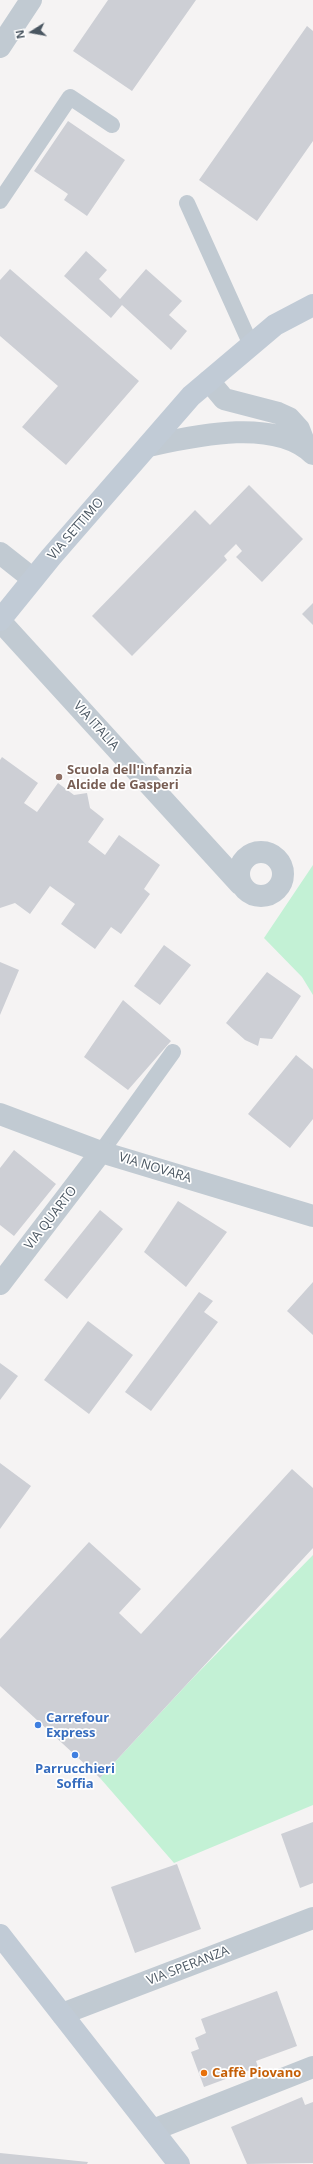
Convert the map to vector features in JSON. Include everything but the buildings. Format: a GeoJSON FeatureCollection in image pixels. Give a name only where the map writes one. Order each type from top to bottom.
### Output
{"type":"FeatureCollection","features":[{"type":"Feature","properties":{"kind":"street"},"geometry":{"type":"LineString","coordinates":[[0,47],[31,0]]}},
{"type":"Feature","properties":{"kind":"street","name":"VIA SETTIMO"},"geometry":{"type":"LineString","coordinates":[[33,579],[192,396],[274,325],[313,305]]}},
{"type":"Feature","properties":{"kind":"street"},"geometry":{"type":"LineString","coordinates":[[208,381],[224,399],[278,412],[289,418],[299,429],[309,450]]}},
{"type":"Feature","properties":{"kind":"street"},"geometry":{"type":"LineString","coordinates":[[148,446],[197,436],[240,432],[286,437],[309,450]]}},
{"type":"Feature","properties":{"kind":"street"},"geometry":{"type":"LineString","coordinates":[[0,553],[33,579]]}},
{"type":"Feature","properties":{"kind":"street","name":"VIA ITALIA"},"geometry":{"type":"LineString","coordinates":[[33,579],[0,620],[240,884]]}},
{"type":"Feature","properties":{"kind":"street","name":"VIA NOVARA"},"geometry":{"type":"LineString","coordinates":[[0,1114],[101,1152],[313,1216]]}},
{"type":"Feature","properties":{"kind":"street","name":"VIA QUARTO"},"geometry":{"type":"LineString","coordinates":[[0,1284],[101,1152]]}},
{"type":"Feature","properties":{"kind":"street","name":"VIA SPERANZA"},"geometry":{"type":"LineString","coordinates":[[62,2014],[313,1918]]}},
{"type":"Feature","properties":{"kind":"street"},"geometry":{"type":"LineString","coordinates":[[0,1934],[179,2164]]}},
{"type":"Feature","properties":{"kind":"street"},"geometry":{"type":"LineString","coordinates":[[153,2130],[313,2067]]}},
{"type":"Feature","properties":{"kind":"lane"},"geometry":{"type":"LineString","coordinates":[[0,201],[70,97],[112,125]]}},
{"type":"Feature","properties":{"kind":"lane"},"geometry":{"type":"LineString","coordinates":[[187,203],[251,345]]}},
{"type":"Feature","properties":{"kind":"lane"},"geometry":{"type":"LineString","coordinates":[[101,1152],[173,1052]]}},
{"type":"Feature","properties":{"kind":"green space"},"geometry":{"type":"Polygon","coordinates":[[[313,865],[313,995],[302,977],[264,938],[313,865]]]}},
{"type":"Feature","properties":{"kind":"green space"},"geometry":{"type":"Polygon","coordinates":[[[313,1555],[313,1805],[174,1863],[100,1778],[191,1680],[313,1555]]]}},
{"type":"Feature","properties":{"kind":"place","name":"Scuola dell'Infanzia Alcide de Gasperi"},"geometry":{"type":"Point","coordinates":[59,777]}},
{"type":"Feature","properties":{"kind":"place","name":"Carrefour Express"},"geometry":{"type":"Point","coordinates":[38,1725]}},
{"type":"Feature","properties":{"kind":"place","name":"Parrucchieri Soffia"},"geometry":{"type":"Point","coordinates":[75,1755]}},
{"type":"Feature","properties":{"kind":"place","name":"Caffè Piovano"},"geometry":{"type":"Point","coordinates":[204,2073]}}]}
